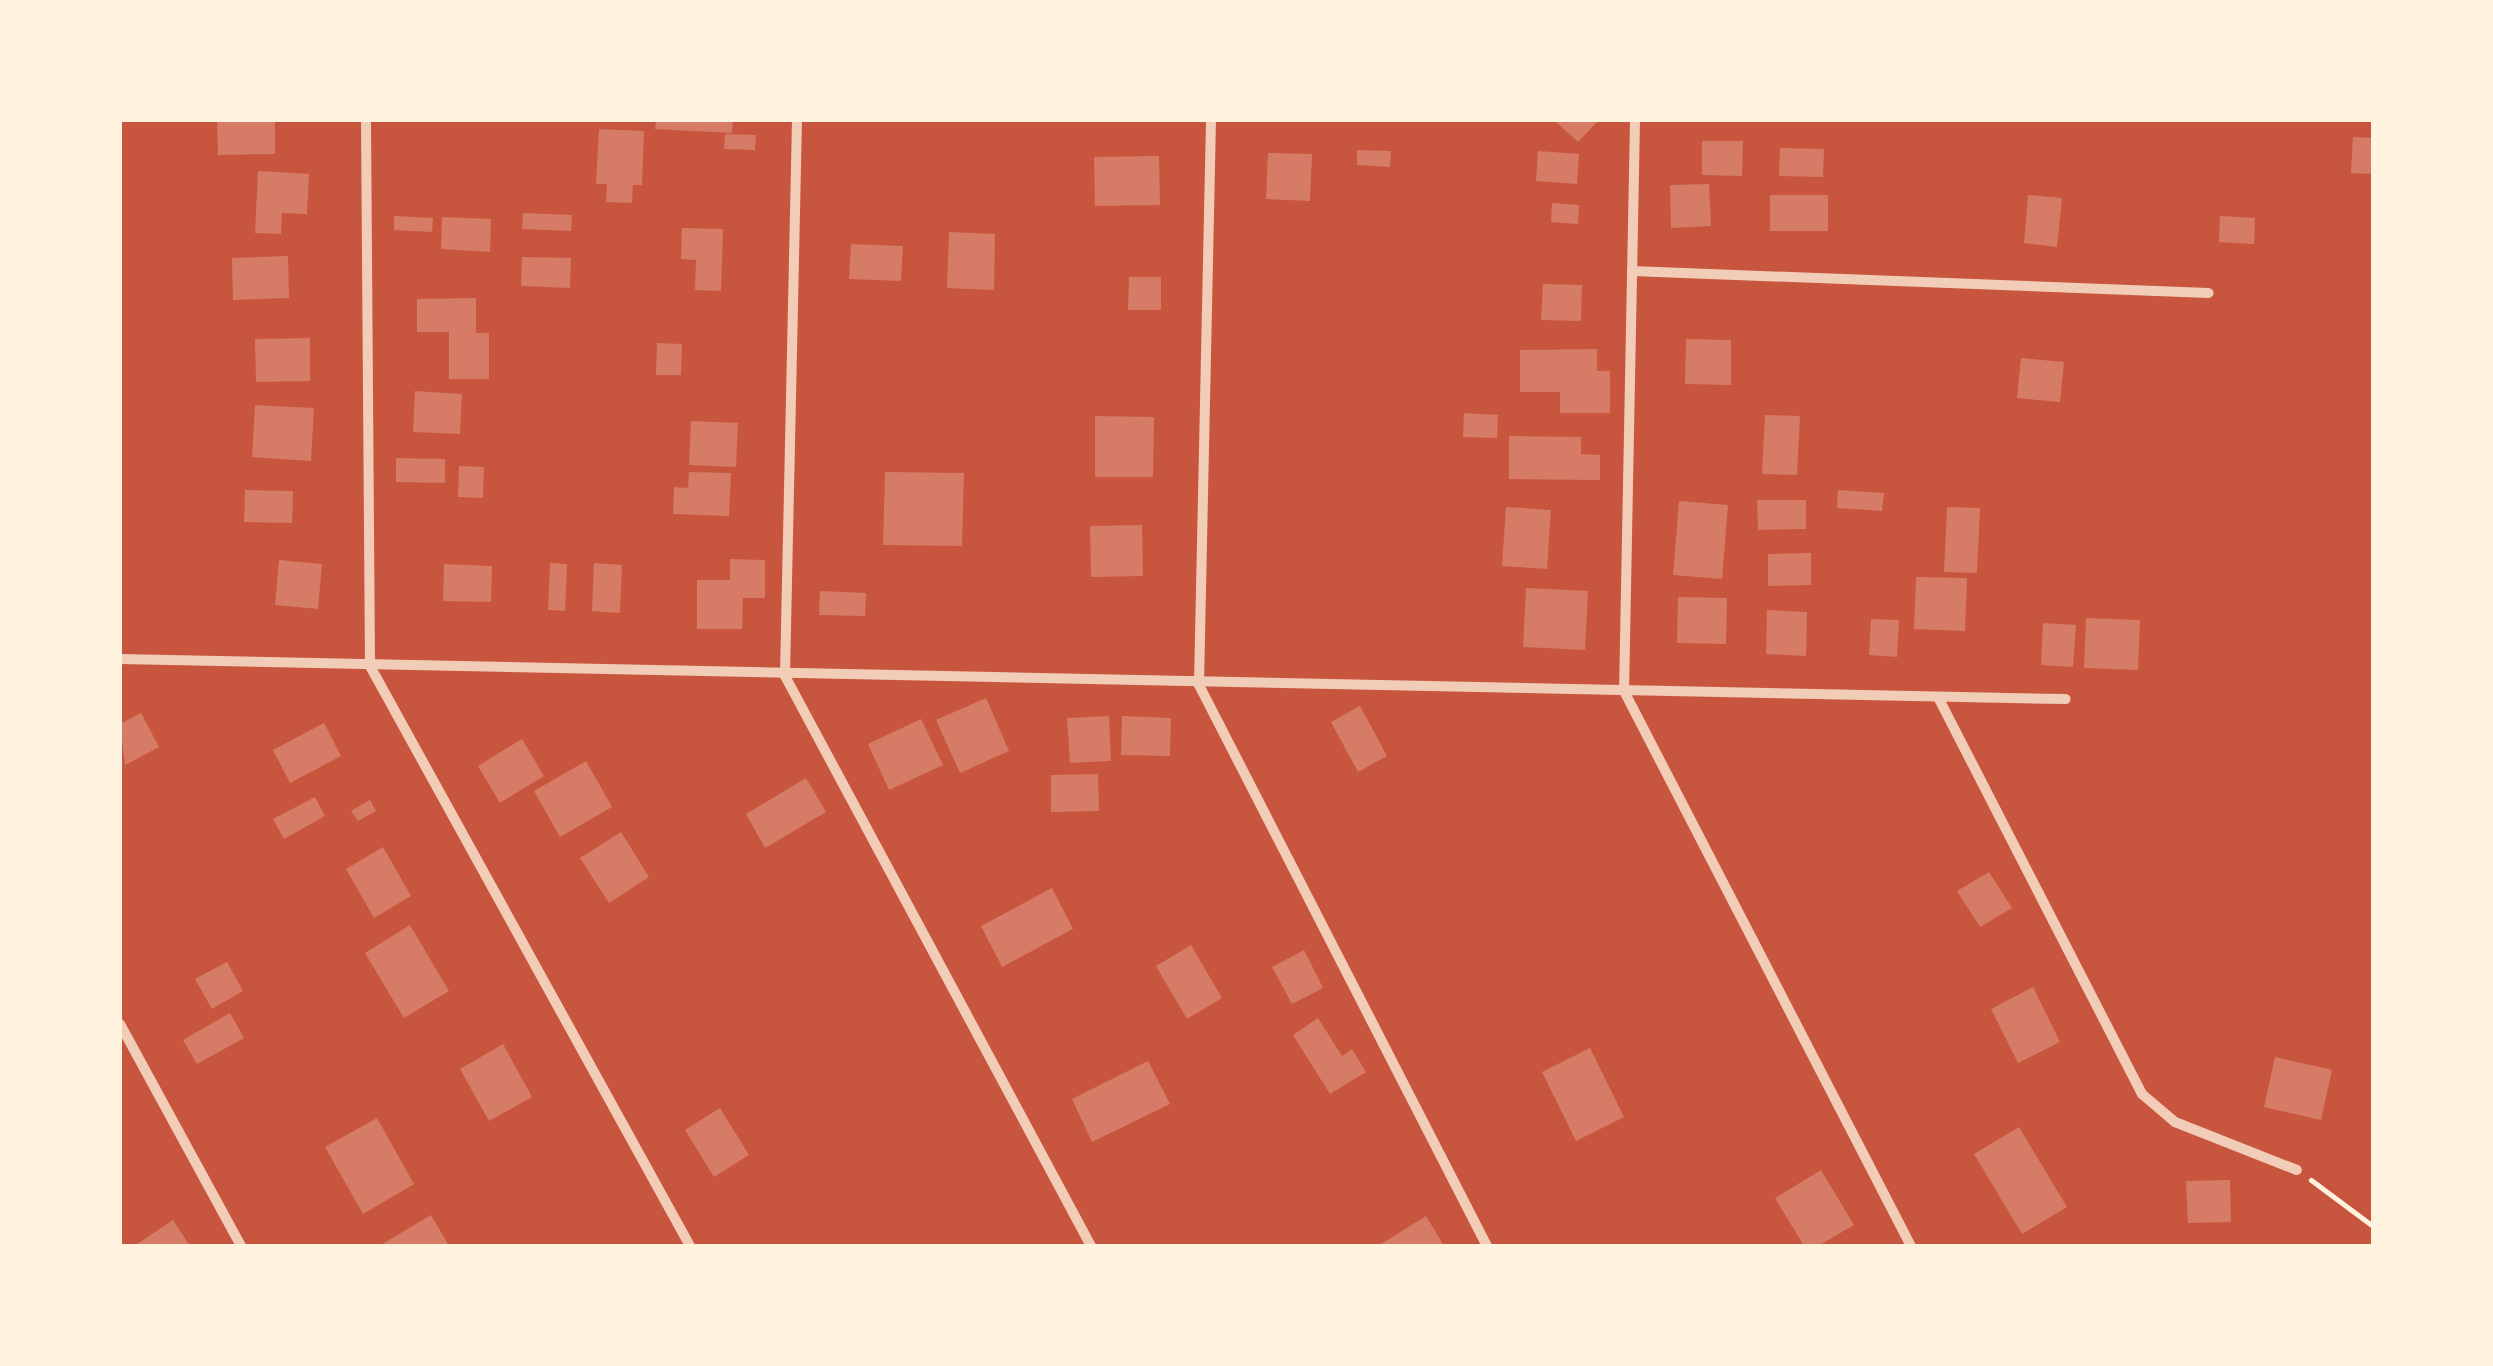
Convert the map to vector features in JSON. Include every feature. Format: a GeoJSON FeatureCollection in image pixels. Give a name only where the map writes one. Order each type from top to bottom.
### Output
{"type":"FeatureCollection","features":[{"type":"Feature","properties":{"kind":"street"},"geometry":{"type":"LineString","coordinates":[[366,120],[370,666],[690,1246]]}},
{"type":"Feature","properties":{"kind":"street"},"geometry":{"type":"LineString","coordinates":[[797,120],[785,676],[1090,1246]]}},
{"type":"Feature","properties":{"kind":"street"},"geometry":{"type":"LineString","coordinates":[[1211,120],[1199,685],[1487,1246]]}},
{"type":"Feature","properties":{"kind":"street"},"geometry":{"type":"LineString","coordinates":[[1635,120],[1624,691],[1911,1246]]}},
{"type":"Feature","properties":{"kind":"street"},"geometry":{"type":"LineString","coordinates":[[1632,271],[2209,293]]}},
{"type":"Feature","properties":{"kind":"street"},"geometry":{"type":"LineString","coordinates":[[120,659],[1199,685],[1939,700],[2066,699]]}},
{"type":"Feature","properties":{"kind":"street"},"geometry":{"type":"LineString","coordinates":[[1939,700],[2142,1094],[2174,1122],[2297,1170]]}},
{"type":"Feature","properties":{"kind":"street"},"geometry":{"type":"LineString","coordinates":[[120,1024],[241,1246]]}},
{"type":"Feature","properties":{"kind":"path"},"geometry":{"type":"LineString","coordinates":[[2297,1170],[2373,1226]]}},
{"type":"Feature","properties":{"kind":"building"},"geometry":{"type":"Polygon","coordinates":[[[217,120],[275,120],[275,154],[218,155],[217,120]]]}},
{"type":"Feature","properties":{"kind":"building"},"geometry":{"type":"Polygon","coordinates":[[[656,120],[733,120],[732,133],[655,129],[656,120]]]}},
{"type":"Feature","properties":{"kind":"building"},"geometry":{"type":"Polygon","coordinates":[[[1554,120],[1599,120],[1578,142],[1554,120]]]}},
{"type":"Feature","properties":{"kind":"building"},"geometry":{"type":"Polygon","coordinates":[[[599,129],[644,131],[642,185],[633,185],[632,203],[606,202],[607,184],[596,184],[599,129]]]}},
{"type":"Feature","properties":{"kind":"building"},"geometry":{"type":"Polygon","coordinates":[[[725,134],[756,135],[755,150],[724,149],[725,134]]]}},
{"type":"Feature","properties":{"kind":"building"},"geometry":{"type":"Polygon","coordinates":[[[2353,137],[2373,138],[2373,174],[2351,173],[2353,137]]]}},
{"type":"Feature","properties":{"kind":"building"},"geometry":{"type":"Polygon","coordinates":[[[1702,141],[1743,141],[1742,176],[1702,175],[1702,141]]]}},
{"type":"Feature","properties":{"kind":"building"},"geometry":{"type":"Polygon","coordinates":[[[1780,148],[1824,149],[1823,177],[1779,176],[1780,148]]]}},
{"type":"Feature","properties":{"kind":"building"},"geometry":{"type":"Polygon","coordinates":[[[1357,150],[1391,151],[1390,167],[1357,165],[1357,150]]]}},
{"type":"Feature","properties":{"kind":"building"},"geometry":{"type":"Polygon","coordinates":[[[1538,151],[1579,154],[1577,184],[1536,181],[1538,151]]]}},
{"type":"Feature","properties":{"kind":"building"},"geometry":{"type":"Polygon","coordinates":[[[1268,153],[1312,154],[1310,201],[1266,199],[1268,153]]]}},
{"type":"Feature","properties":{"kind":"building"},"geometry":{"type":"Polygon","coordinates":[[[1159,156],[1160,205],[1095,206],[1094,157],[1159,156]]]}},
{"type":"Feature","properties":{"kind":"building"},"geometry":{"type":"Polygon","coordinates":[[[258,171],[309,174],[307,214],[282,213],[281,234],[255,233],[258,171]]]}},
{"type":"Feature","properties":{"kind":"building"},"geometry":{"type":"Polygon","coordinates":[[[1709,184],[1711,226],[1671,228],[1670,185],[1709,184]]]}},
{"type":"Feature","properties":{"kind":"building"},"geometry":{"type":"Polygon","coordinates":[[[1770,195],[1828,195],[1828,231],[1770,231],[1770,195]]]}},
{"type":"Feature","properties":{"kind":"building"},"geometry":{"type":"Polygon","coordinates":[[[2028,195],[2062,198],[2057,247],[2024,243],[2028,195]]]}},
{"type":"Feature","properties":{"kind":"building"},"geometry":{"type":"Polygon","coordinates":[[[1552,203],[1579,205],[1578,224],[1551,222],[1552,203]]]}},
{"type":"Feature","properties":{"kind":"building"},"geometry":{"type":"Polygon","coordinates":[[[523,213],[572,215],[571,231],[522,229],[523,213]]]}},
{"type":"Feature","properties":{"kind":"building"},"geometry":{"type":"Polygon","coordinates":[[[394,216],[433,218],[432,232],[394,230],[394,216]]]}},
{"type":"Feature","properties":{"kind":"building"},"geometry":{"type":"Polygon","coordinates":[[[2220,216],[2255,218],[2254,244],[2219,242],[2220,216]]]}},
{"type":"Feature","properties":{"kind":"building"},"geometry":{"type":"Polygon","coordinates":[[[442,217],[491,219],[490,252],[441,249],[442,217]]]}},
{"type":"Feature","properties":{"kind":"building"},"geometry":{"type":"Polygon","coordinates":[[[682,228],[723,229],[721,291],[695,290],[696,260],[681,259],[682,228]]]}},
{"type":"Feature","properties":{"kind":"building"},"geometry":{"type":"Polygon","coordinates":[[[949,232],[995,234],[994,290],[947,288],[949,232]]]}},
{"type":"Feature","properties":{"kind":"building"},"geometry":{"type":"Polygon","coordinates":[[[851,244],[903,246],[901,281],[849,279],[851,244]]]}},
{"type":"Feature","properties":{"kind":"building"},"geometry":{"type":"Polygon","coordinates":[[[288,256],[289,298],[233,300],[232,258],[288,256]]]}},
{"type":"Feature","properties":{"kind":"building"},"geometry":{"type":"Polygon","coordinates":[[[522,257],[571,258],[570,288],[521,286],[522,257]]]}},
{"type":"Feature","properties":{"kind":"building"},"geometry":{"type":"Polygon","coordinates":[[[1129,277],[1161,277],[1161,310],[1128,310],[1129,277]]]}},
{"type":"Feature","properties":{"kind":"building"},"geometry":{"type":"Polygon","coordinates":[[[1543,284],[1582,285],[1581,321],[1541,320],[1543,284]]]}},
{"type":"Feature","properties":{"kind":"building"},"geometry":{"type":"Polygon","coordinates":[[[476,298],[476,333],[489,333],[489,379],[449,379],[449,332],[417,332],[417,299],[476,298]]]}},
{"type":"Feature","properties":{"kind":"building"},"geometry":{"type":"Polygon","coordinates":[[[310,338],[310,381],[256,382],[255,339],[310,338]]]}},
{"type":"Feature","properties":{"kind":"building"},"geometry":{"type":"Polygon","coordinates":[[[1686,339],[1731,340],[1731,385],[1685,384],[1686,339]]]}},
{"type":"Feature","properties":{"kind":"building"},"geometry":{"type":"Polygon","coordinates":[[[657,343],[682,344],[681,375],[656,375],[657,343]]]}},
{"type":"Feature","properties":{"kind":"building"},"geometry":{"type":"Polygon","coordinates":[[[1597,349],[1597,371],[1610,371],[1610,413],[1560,413],[1560,392],[1520,392],[1520,350],[1597,349]]]}},
{"type":"Feature","properties":{"kind":"building"},"geometry":{"type":"Polygon","coordinates":[[[2021,358],[2064,362],[2060,402],[2017,398],[2021,358]]]}},
{"type":"Feature","properties":{"kind":"building"},"geometry":{"type":"Polygon","coordinates":[[[415,391],[462,394],[460,434],[413,432],[415,391]]]}},
{"type":"Feature","properties":{"kind":"building"},"geometry":{"type":"Polygon","coordinates":[[[255,405],[314,408],[311,461],[252,457],[255,405]]]}},
{"type":"Feature","properties":{"kind":"building"},"geometry":{"type":"Polygon","coordinates":[[[1464,413],[1498,415],[1497,438],[1463,437],[1464,413]]]}},
{"type":"Feature","properties":{"kind":"building"},"geometry":{"type":"Polygon","coordinates":[[[1765,415],[1800,416],[1797,475],[1762,474],[1765,415]]]}},
{"type":"Feature","properties":{"kind":"building"},"geometry":{"type":"Polygon","coordinates":[[[1095,416],[1154,417],[1153,477],[1095,477],[1095,416]]]}},
{"type":"Feature","properties":{"kind":"building"},"geometry":{"type":"Polygon","coordinates":[[[691,421],[738,423],[736,467],[689,465],[691,421]]]}},
{"type":"Feature","properties":{"kind":"building"},"geometry":{"type":"Polygon","coordinates":[[[1509,436],[1581,437],[1581,454],[1600,455],[1600,480],[1509,479],[1509,436]]]}},
{"type":"Feature","properties":{"kind":"building"},"geometry":{"type":"Polygon","coordinates":[[[396,458],[445,459],[445,483],[396,482],[396,458]]]}},
{"type":"Feature","properties":{"kind":"building"},"geometry":{"type":"Polygon","coordinates":[[[459,466],[484,467],[483,498],[458,497],[459,466]]]}},
{"type":"Feature","properties":{"kind":"building"},"geometry":{"type":"Polygon","coordinates":[[[689,472],[731,473],[729,516],[673,514],[674,487],[688,488],[689,472]]]}},
{"type":"Feature","properties":{"kind":"building"},"geometry":{"type":"Polygon","coordinates":[[[885,472],[964,473],[962,546],[883,545],[885,472]]]}},
{"type":"Feature","properties":{"kind":"building"},"geometry":{"type":"Polygon","coordinates":[[[245,490],[293,491],[292,523],[244,522],[245,490]]]}},
{"type":"Feature","properties":{"kind":"building"},"geometry":{"type":"Polygon","coordinates":[[[1838,490],[1884,493],[1882,511],[1837,508],[1838,490]]]}},
{"type":"Feature","properties":{"kind":"building"},"geometry":{"type":"Polygon","coordinates":[[[1757,500],[1806,500],[1806,529],[1758,530],[1757,500]]]}},
{"type":"Feature","properties":{"kind":"building"},"geometry":{"type":"Polygon","coordinates":[[[1679,501],[1728,505],[1722,579],[1673,575],[1679,501]]]}},
{"type":"Feature","properties":{"kind":"building"},"geometry":{"type":"Polygon","coordinates":[[[1506,507],[1551,510],[1547,569],[1502,566],[1506,507]]]}},
{"type":"Feature","properties":{"kind":"building"},"geometry":{"type":"Polygon","coordinates":[[[1947,507],[1980,508],[1977,573],[1944,572],[1947,507]]]}},
{"type":"Feature","properties":{"kind":"building"},"geometry":{"type":"Polygon","coordinates":[[[1142,525],[1143,576],[1091,577],[1090,526],[1142,525]]]}},
{"type":"Feature","properties":{"kind":"building"},"geometry":{"type":"Polygon","coordinates":[[[1811,553],[1811,585],[1768,586],[1768,554],[1811,553]]]}},
{"type":"Feature","properties":{"kind":"building"},"geometry":{"type":"Polygon","coordinates":[[[730,559],[765,560],[765,598],[743,598],[742,629],[697,629],[697,580],[730,580],[730,559]]]}},
{"type":"Feature","properties":{"kind":"building"},"geometry":{"type":"Polygon","coordinates":[[[279,560],[322,564],[318,609],[275,605],[279,560]]]}},
{"type":"Feature","properties":{"kind":"building"},"geometry":{"type":"Polygon","coordinates":[[[550,563],[567,564],[565,611],[548,610],[550,563]]]}},
{"type":"Feature","properties":{"kind":"building"},"geometry":{"type":"Polygon","coordinates":[[[594,563],[622,565],[620,613],[592,611],[594,563]]]}},
{"type":"Feature","properties":{"kind":"building"},"geometry":{"type":"Polygon","coordinates":[[[444,564],[492,566],[491,602],[443,601],[444,564]]]}},
{"type":"Feature","properties":{"kind":"building"},"geometry":{"type":"Polygon","coordinates":[[[1916,577],[1967,578],[1965,631],[1914,629],[1916,577]]]}},
{"type":"Feature","properties":{"kind":"building"},"geometry":{"type":"Polygon","coordinates":[[[1526,588],[1588,591],[1585,650],[1523,647],[1526,588]]]}},
{"type":"Feature","properties":{"kind":"building"},"geometry":{"type":"Polygon","coordinates":[[[820,591],[866,593],[865,616],[819,615],[820,591]]]}},
{"type":"Feature","properties":{"kind":"building"},"geometry":{"type":"Polygon","coordinates":[[[1678,597],[1727,598],[1726,644],[1677,643],[1678,597]]]}},
{"type":"Feature","properties":{"kind":"building"},"geometry":{"type":"Polygon","coordinates":[[[1767,610],[1807,612],[1806,656],[1766,654],[1767,610]]]}},
{"type":"Feature","properties":{"kind":"building"},"geometry":{"type":"Polygon","coordinates":[[[2086,618],[2140,620],[2138,670],[2084,668],[2086,618]]]}},
{"type":"Feature","properties":{"kind":"building"},"geometry":{"type":"Polygon","coordinates":[[[1871,619],[1899,620],[1897,657],[1869,655],[1871,619]]]}},
{"type":"Feature","properties":{"kind":"building"},"geometry":{"type":"Polygon","coordinates":[[[2043,623],[2076,625],[2073,667],[2041,665],[2043,623]]]}},
{"type":"Feature","properties":{"kind":"building"},"geometry":{"type":"Polygon","coordinates":[[[986,698],[1009,751],[960,773],[936,720],[986,698]]]}},
{"type":"Feature","properties":{"kind":"building"},"geometry":{"type":"Polygon","coordinates":[[[1360,706],[1387,756],[1358,772],[1331,722],[1360,706]]]}},
{"type":"Feature","properties":{"kind":"building"},"geometry":{"type":"Polygon","coordinates":[[[141,713],[159,747],[125,765],[120,724],[141,713]]]}},
{"type":"Feature","properties":{"kind":"building"},"geometry":{"type":"Polygon","coordinates":[[[1109,716],[1111,761],[1070,763],[1067,718],[1109,716]]]}},
{"type":"Feature","properties":{"kind":"building"},"geometry":{"type":"Polygon","coordinates":[[[1122,716],[1171,718],[1170,756],[1121,755],[1122,716]]]}},
{"type":"Feature","properties":{"kind":"building"},"geometry":{"type":"Polygon","coordinates":[[[921,719],[943,765],[889,790],[868,744],[921,719]]]}},
{"type":"Feature","properties":{"kind":"building"},"geometry":{"type":"Polygon","coordinates":[[[324,723],[341,756],[290,783],[273,750],[324,723]]]}},
{"type":"Feature","properties":{"kind":"building"},"geometry":{"type":"Polygon","coordinates":[[[522,739],[544,776],[500,803],[478,766],[522,739]]]}},
{"type":"Feature","properties":{"kind":"building"},"geometry":{"type":"Polygon","coordinates":[[[586,761],[612,807],[560,837],[534,791],[586,761]]]}},
{"type":"Feature","properties":{"kind":"building"},"geometry":{"type":"Polygon","coordinates":[[[1098,774],[1099,811],[1051,812],[1051,775],[1098,774]]]}},
{"type":"Feature","properties":{"kind":"building"},"geometry":{"type":"Polygon","coordinates":[[[806,778],[826,812],[765,848],[746,814],[806,778]]]}},
{"type":"Feature","properties":{"kind":"building"},"geometry":{"type":"Polygon","coordinates":[[[315,797],[325,816],[284,839],[273,819],[315,797]]]}},
{"type":"Feature","properties":{"kind":"building"},"geometry":{"type":"Polygon","coordinates":[[[370,800],[376,811],[358,821],[351,811],[370,800]]]}},
{"type":"Feature","properties":{"kind":"building"},"geometry":{"type":"Polygon","coordinates":[[[621,832],[649,877],[609,903],[580,858],[621,832]]]}},
{"type":"Feature","properties":{"kind":"building"},"geometry":{"type":"Polygon","coordinates":[[[383,847],[411,896],[374,918],[346,869],[383,847]]]}},
{"type":"Feature","properties":{"kind":"building"},"geometry":{"type":"Polygon","coordinates":[[[1989,872],[2012,908],[1980,927],[1957,891],[1989,872]]]}},
{"type":"Feature","properties":{"kind":"building"},"geometry":{"type":"Polygon","coordinates":[[[1052,888],[1073,929],[1002,967],[981,926],[1052,888]]]}},
{"type":"Feature","properties":{"kind":"building"},"geometry":{"type":"Polygon","coordinates":[[[410,925],[449,991],[404,1018],[365,953],[410,925]]]}},
{"type":"Feature","properties":{"kind":"building"},"geometry":{"type":"Polygon","coordinates":[[[1191,945],[1222,998],[1187,1019],[1156,966],[1191,945]]]}},
{"type":"Feature","properties":{"kind":"building"},"geometry":{"type":"Polygon","coordinates":[[[1304,950],[1323,988],[1292,1004],[1272,967],[1304,950]]]}},
{"type":"Feature","properties":{"kind":"building"},"geometry":{"type":"Polygon","coordinates":[[[227,962],[243,991],[212,1009],[195,979],[227,962]]]}},
{"type":"Feature","properties":{"kind":"building"},"geometry":{"type":"Polygon","coordinates":[[[2033,987],[2060,1042],[2018,1063],[1991,1009],[2033,987]]]}},
{"type":"Feature","properties":{"kind":"building"},"geometry":{"type":"Polygon","coordinates":[[[230,1013],[244,1038],[197,1064],[183,1040],[230,1013]]]}},
{"type":"Feature","properties":{"kind":"building"},"geometry":{"type":"Polygon","coordinates":[[[1318,1018],[1342,1056],[1352,1049],[1366,1072],[1330,1094],[1293,1035],[1318,1018]]]}},
{"type":"Feature","properties":{"kind":"building"},"geometry":{"type":"Polygon","coordinates":[[[503,1044],[532,1097],[489,1121],[460,1069],[503,1044]]]}},
{"type":"Feature","properties":{"kind":"building"},"geometry":{"type":"Polygon","coordinates":[[[1590,1048],[1624,1117],[1576,1141],[1542,1072],[1590,1048]]]}},
{"type":"Feature","properties":{"kind":"building"},"geometry":{"type":"Polygon","coordinates":[[[2275,1057],[2332,1070],[2321,1120],[2264,1107],[2275,1057]]]}},
{"type":"Feature","properties":{"kind":"building"},"geometry":{"type":"Polygon","coordinates":[[[1148,1061],[1170,1104],[1092,1142],[1072,1099],[1148,1061]]]}},
{"type":"Feature","properties":{"kind":"building"},"geometry":{"type":"Polygon","coordinates":[[[720,1108],[749,1155],[714,1177],[685,1130],[720,1108]]]}},
{"type":"Feature","properties":{"kind":"building"},"geometry":{"type":"Polygon","coordinates":[[[377,1118],[414,1184],[363,1214],[325,1147],[377,1118]]]}},
{"type":"Feature","properties":{"kind":"building"},"geometry":{"type":"Polygon","coordinates":[[[2019,1127],[2067,1207],[2022,1234],[1974,1154],[2019,1127]]]}},
{"type":"Feature","properties":{"kind":"building"},"geometry":{"type":"Polygon","coordinates":[[[1821,1170],[1854,1225],[1818,1246],[1804,1246],[1775,1198],[1821,1170]]]}},
{"type":"Feature","properties":{"kind":"building"},"geometry":{"type":"Polygon","coordinates":[[[2230,1180],[2231,1222],[2188,1223],[2186,1181],[2230,1180]]]}},
{"type":"Feature","properties":{"kind":"building"},"geometry":{"type":"Polygon","coordinates":[[[431,1215],[449,1246],[379,1246],[431,1215]]]}},
{"type":"Feature","properties":{"kind":"building"},"geometry":{"type":"Polygon","coordinates":[[[1426,1216],[1444,1246],[1378,1246],[1426,1216]]]}},
{"type":"Feature","properties":{"kind":"building"},"geometry":{"type":"Polygon","coordinates":[[[173,1220],[190,1246],[134,1246],[173,1220]]]}}]}
